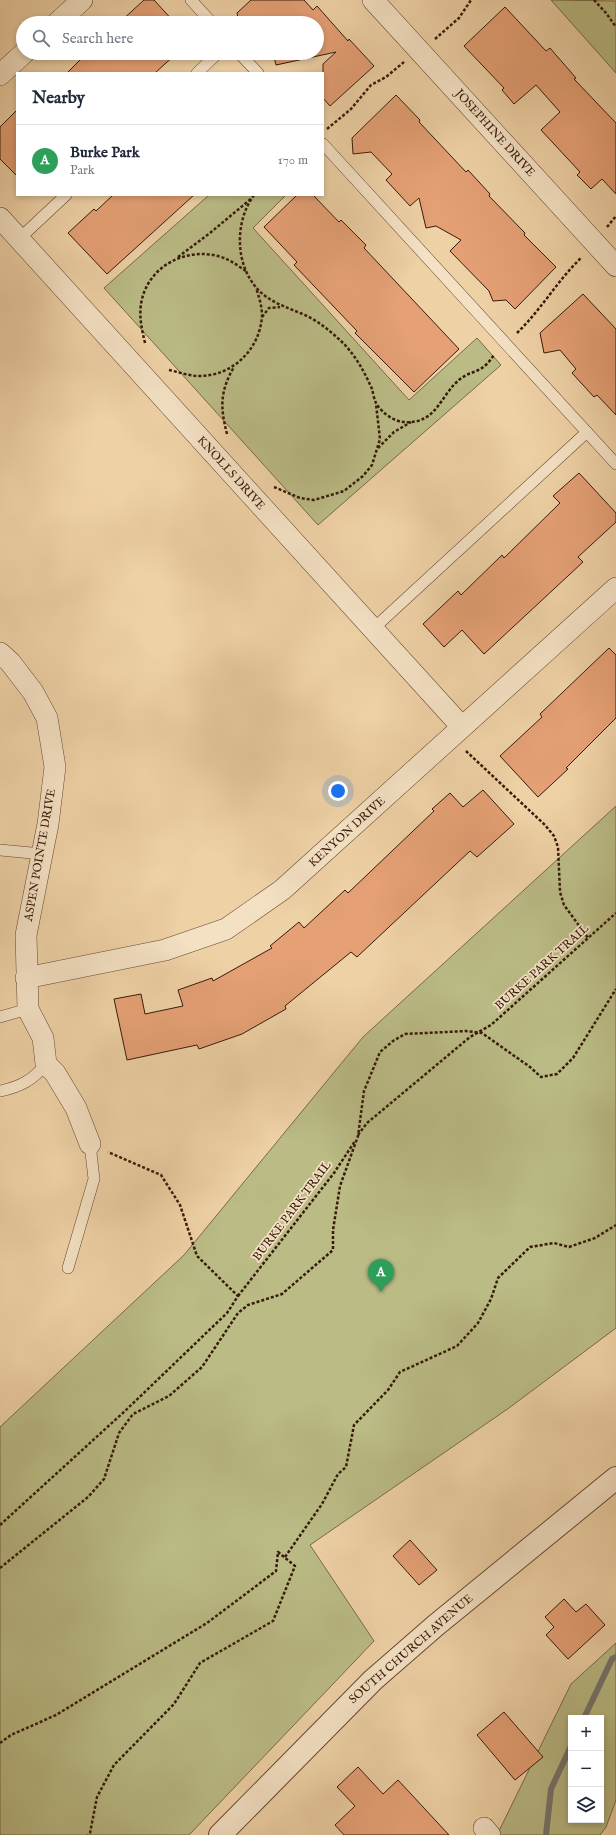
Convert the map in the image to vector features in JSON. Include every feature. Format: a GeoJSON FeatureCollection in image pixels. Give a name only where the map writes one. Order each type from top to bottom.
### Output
{"type":"FeatureCollection","features":[{"type":"Feature","properties":{"kind":"street"},"geometry":{"type":"LineString","coordinates":[[65,16],[82,0]]}},
{"type":"Feature","properties":{"kind":"street","name":"JOSEPHINE DRIVE"},"geometry":{"type":"LineString","coordinates":[[373,0],[616,266]]}},
{"type":"Feature","properties":{"kind":"street"},"geometry":{"type":"LineString","coordinates":[[0,75],[16,60]]}},
{"type":"Feature","properties":{"kind":"street","name":"KNOLLS DRIVE"},"geometry":{"type":"LineString","coordinates":[[0,218],[373,629],[457,732]]}},
{"type":"Feature","properties":{"kind":"street","name":"KENYON DRIVE"},"geometry":{"type":"LineString","coordinates":[[26,978],[165,950],[226,929],[282,890],[616,588]]}},
{"type":"Feature","properties":{"kind":"street","name":"ASPEN POINTE DRIVE"},"geometry":{"type":"LineString","coordinates":[[0,653],[10,662],[33,692],[47,718],[55,766],[48,824],[26,935],[28,1009]]}},
{"type":"Feature","properties":{"kind":"street"},"geometry":{"type":"LineString","coordinates":[[28,1009],[43,1038],[46,1064],[55,1073],[76,1108],[90,1144]]}},
{"type":"Feature","properties":{"kind":"street","name":"SOUTH CHURCH AVENUE"},"geometry":{"type":"LineString","coordinates":[[220,1835],[373,1680],[434,1626],[616,1478]]}},
{"type":"Feature","properties":{"kind":"lane"},"geometry":{"type":"LineString","coordinates":[[191,0],[206,16]]}},
{"type":"Feature","properties":{"kind":"lane"},"geometry":{"type":"LineString","coordinates":[[198,72],[211,60]]}},
{"type":"Feature","properties":{"kind":"lane"},"geometry":{"type":"LineString","coordinates":[[246,60],[257,72]]}},
{"type":"Feature","properties":{"kind":"lane"},"geometry":{"type":"LineString","coordinates":[[324,145],[616,464]]}},
{"type":"Feature","properties":{"kind":"lane"},"geometry":{"type":"LineString","coordinates":[[19,239],[65,196]]}},
{"type":"Feature","properties":{"kind":"lane"},"geometry":{"type":"LineString","coordinates":[[373,629],[587,432]]}},
{"type":"Feature","properties":{"kind":"lane"},"geometry":{"type":"LineString","coordinates":[[0,850],[42,854]]}},
{"type":"Feature","properties":{"kind":"lane"},"geometry":{"type":"LineString","coordinates":[[0,1017],[28,1009]]}},
{"type":"Feature","properties":{"kind":"lane"},"geometry":{"type":"LineString","coordinates":[[0,1091],[16,1088],[38,1073],[46,1064]]}},
{"type":"Feature","properties":{"kind":"lane"},"geometry":{"type":"LineString","coordinates":[[68,1268],[94,1180],[90,1144]]}},
{"type":"Feature","properties":{"kind":"path"},"geometry":{"type":"LineString","coordinates":[[324,131],[351,109],[371,84],[386,77],[459,18],[471,0]]}},
{"type":"Feature","properties":{"kind":"path"},"geometry":{"type":"LineString","coordinates":[[594,0],[616,27]]}},
{"type":"Feature","properties":{"kind":"path"},"geometry":{"type":"LineString","coordinates":[[145,343],[141,327],[141,302],[153,277],[162,268],[210,233],[254,196]]}},
{"type":"Feature","properties":{"kind":"path"},"geometry":{"type":"LineString","coordinates":[[227,434],[222,415],[222,392],[226,380],[234,366],[250,350],[256,340],[260,328],[260,302],[255,286],[241,255],[239,240],[246,210],[254,196]]}},
{"type":"Feature","properties":{"kind":"path"},"geometry":{"type":"LineString","coordinates":[[378,448],[394,432],[414,421],[426,417],[435,411],[463,377],[482,368],[529,322],[569,270],[595,242]]}},
{"type":"Feature","properties":{"kind":"path"},"geometry":{"type":"LineString","coordinates":[[173,260],[190,255],[209,254],[224,258],[248,273]]}},
{"type":"Feature","properties":{"kind":"path"},"geometry":{"type":"LineString","coordinates":[[255,286],[267,298],[320,323],[344,344],[355,357],[363,370],[376,404],[380,433],[378,448],[372,466],[363,476],[344,491],[314,500],[300,498],[274,487]]}},
{"type":"Feature","properties":{"kind":"path"},"geometry":{"type":"LineString","coordinates":[[261,318],[269,308],[273,306],[285,307]]}},
{"type":"Feature","properties":{"kind":"path"},"geometry":{"type":"LineString","coordinates":[[169,370],[199,376],[210,375],[234,366]]}},
{"type":"Feature","properties":{"kind":"path"},"geometry":{"type":"LineString","coordinates":[[376,404],[392,419],[403,422],[414,421]]}},
{"type":"Feature","properties":{"kind":"path"},"geometry":{"type":"LineString","coordinates":[[457,732],[466,751],[545,825],[554,836],[558,848],[560,892],[564,905],[588,938]]}},
{"type":"Feature","properties":{"kind":"path","name":"BURKE PARK TRAIL"},"geometry":{"type":"LineString","coordinates":[[0,1524],[131,1405],[227,1313],[238,1296],[334,1173],[367,1123],[470,1037],[491,1025],[616,913]]}},
{"type":"Feature","properties":{"kind":"path","name":"BURKE PARK TRAIL"},"geometry":{"type":"LineString","coordinates":[[0,1568],[88,1497],[104,1479],[119,1433],[133,1414],[169,1396],[202,1367],[238,1313],[248,1305],[282,1294],[333,1250],[333,1230],[340,1186],[358,1136],[364,1091],[380,1052],[393,1041],[406,1034],[466,1030],[482,1033],[530,1066],[541,1077],[557,1074],[573,1058],[616,989]]}},
{"type":"Feature","properties":{"kind":"path"},"geometry":{"type":"LineString","coordinates":[[90,1144],[162,1175],[180,1205],[197,1256],[238,1296]]}},
{"type":"Feature","properties":{"kind":"path"},"geometry":{"type":"LineString","coordinates":[[285,1557],[318,1510],[338,1474],[346,1467],[354,1425],[388,1390],[400,1372],[457,1346],[478,1323],[491,1299],[498,1278],[530,1248],[554,1243],[569,1247],[595,1238],[616,1225]]}},
{"type":"Feature","properties":{"kind":"path"},"geometry":{"type":"LineString","coordinates":[[0,1743],[12,1735],[56,1715],[207,1623],[276,1572],[278,1552],[295,1566],[272,1621],[200,1663],[174,1704],[114,1765],[97,1797],[88,1835]]}},
{"type":"Feature","properties":{"kind":"green space"},"geometry":{"type":"Polygon","coordinates":[[[551,0],[616,1],[616,73],[551,0]]]}},
{"type":"Feature","properties":{"kind":"green space"},"geometry":{"type":"Polygon","coordinates":[[[208,196],[285,196],[253,228],[409,400],[477,338],[501,365],[318,525],[104,288],[208,196]]]}},
{"type":"Feature","properties":{"kind":"green space"},"geometry":{"type":"Polygon","coordinates":[[[616,806],[616,1328],[509,1408],[310,1545],[374,1641],[189,1835],[0,1835],[0,1427],[184,1255],[363,1037],[616,806]]]}},
{"type":"Feature","properties":{"kind":"green space"},"geometry":{"type":"Polygon","coordinates":[[[616,1643],[616,1800],[606,1827],[600,1835],[497,1835],[571,1684],[616,1643]]]}},
{"type":"Feature","properties":{"kind":"building"},"geometry":{"type":"Polygon","coordinates":[[[144,0],[154,0],[169,16],[127,16],[144,0]]]}},
{"type":"Feature","properties":{"kind":"building"},"geometry":{"type":"Polygon","coordinates":[[[251,0],[304,0],[313,10],[317,6],[348,41],[349,39],[374,66],[330,106],[324,99],[323,64],[336,52],[324,55],[324,16],[238,16],[237,13],[251,0]]]}},
{"type":"Feature","properties":{"kind":"building"},"geometry":{"type":"Polygon","coordinates":[[[505,7],[546,51],[550,48],[576,78],[574,79],[616,123],[616,194],[602,179],[591,189],[577,175],[580,172],[541,130],[560,112],[536,85],[514,104],[502,90],[504,88],[464,46],[505,7]]]}},
{"type":"Feature","properties":{"kind":"building"},"geometry":{"type":"Polygon","coordinates":[[[80,60],[169,60],[156,72],[68,72],[80,60]]]}},
{"type":"Feature","properties":{"kind":"building"},"geometry":{"type":"Polygon","coordinates":[[[275,60],[299,60],[276,65],[275,60]]]}},
{"type":"Feature","properties":{"kind":"building"},"geometry":{"type":"Polygon","coordinates":[[[396,95],[466,172],[468,170],[490,194],[489,196],[525,233],[524,235],[556,267],[515,309],[506,300],[493,301],[489,291],[450,251],[461,240],[436,226],[426,228],[419,198],[410,206],[386,180],[392,174],[371,152],[353,154],[352,138],[396,95]]]}},
{"type":"Feature","properties":{"kind":"building"},"geometry":{"type":"Polygon","coordinates":[[[16,111],[16,175],[0,159],[0,127],[16,111]]]}},
{"type":"Feature","properties":{"kind":"building"},"geometry":{"type":"Polygon","coordinates":[[[112,196],[193,196],[107,274],[68,233],[94,209],[96,211],[112,196]]]}},
{"type":"Feature","properties":{"kind":"building"},"geometry":{"type":"Polygon","coordinates":[[[296,196],[314,196],[339,222],[341,220],[366,245],[364,248],[459,349],[414,392],[355,333],[357,331],[294,265],[297,262],[264,227],[296,196]]]}},
{"type":"Feature","properties":{"kind":"building"},"geometry":{"type":"Polygon","coordinates":[[[583,294],[616,329],[616,415],[597,395],[594,397],[572,373],[576,369],[560,350],[544,353],[540,333],[583,294]]]}},
{"type":"Feature","properties":{"kind":"building"},"geometry":{"type":"Polygon","coordinates":[[[579,473],[616,513],[616,522],[578,557],[583,562],[484,654],[462,630],[444,647],[423,624],[458,591],[461,595],[502,555],[504,558],[560,503],[553,496],[579,473]]]}},
{"type":"Feature","properties":{"kind":"building"},"geometry":{"type":"Polygon","coordinates":[[[609,648],[616,655],[616,718],[566,768],[568,769],[538,797],[500,756],[542,717],[540,714],[609,648]]]}},
{"type":"Feature","properties":{"kind":"building"},"geometry":{"type":"Polygon","coordinates":[[[483,790],[514,824],[477,857],[470,851],[357,957],[351,952],[285,1006],[286,1009],[242,1034],[199,1049],[197,1045],[127,1060],[114,999],[141,994],[145,1014],[183,1006],[178,990],[212,978],[213,981],[272,948],[270,946],[299,922],[304,928],[345,890],[348,893],[434,811],[432,809],[450,793],[463,807],[483,790]]]}},
{"type":"Feature","properties":{"kind":"building"},"geometry":{"type":"Polygon","coordinates":[[[410,1540],[437,1570],[419,1585],[393,1556],[410,1540]]]}},
{"type":"Feature","properties":{"kind":"building"},"geometry":{"type":"Polygon","coordinates":[[[564,1599],[576,1612],[586,1604],[605,1625],[568,1659],[546,1635],[554,1627],[545,1617],[564,1599]]]}},
{"type":"Feature","properties":{"kind":"building"},"geometry":{"type":"Polygon","coordinates":[[[504,1712],[543,1757],[515,1780],[477,1735],[504,1712]]]}},
{"type":"Feature","properties":{"kind":"building"},"geometry":{"type":"Polygon","coordinates":[[[358,1767],[383,1794],[398,1780],[449,1835],[344,1835],[335,1825],[355,1806],[337,1787],[358,1767]]]}},
{"type":"Feature","properties":{"kind":"waterway"},"geometry":{"type":"LineString","coordinates":[[585,1715],[612,1659],[616,1657]]}},
{"type":"Feature","properties":{"kind":"waterway"},"geometry":{"type":"LineString","coordinates":[[546,1835],[551,1789],[569,1751]]}},
{"type":"Feature","properties":{"kind":"place","name":"Burke Park"},"geometry":{"type":"Point","coordinates":[381,1292]}}]}
